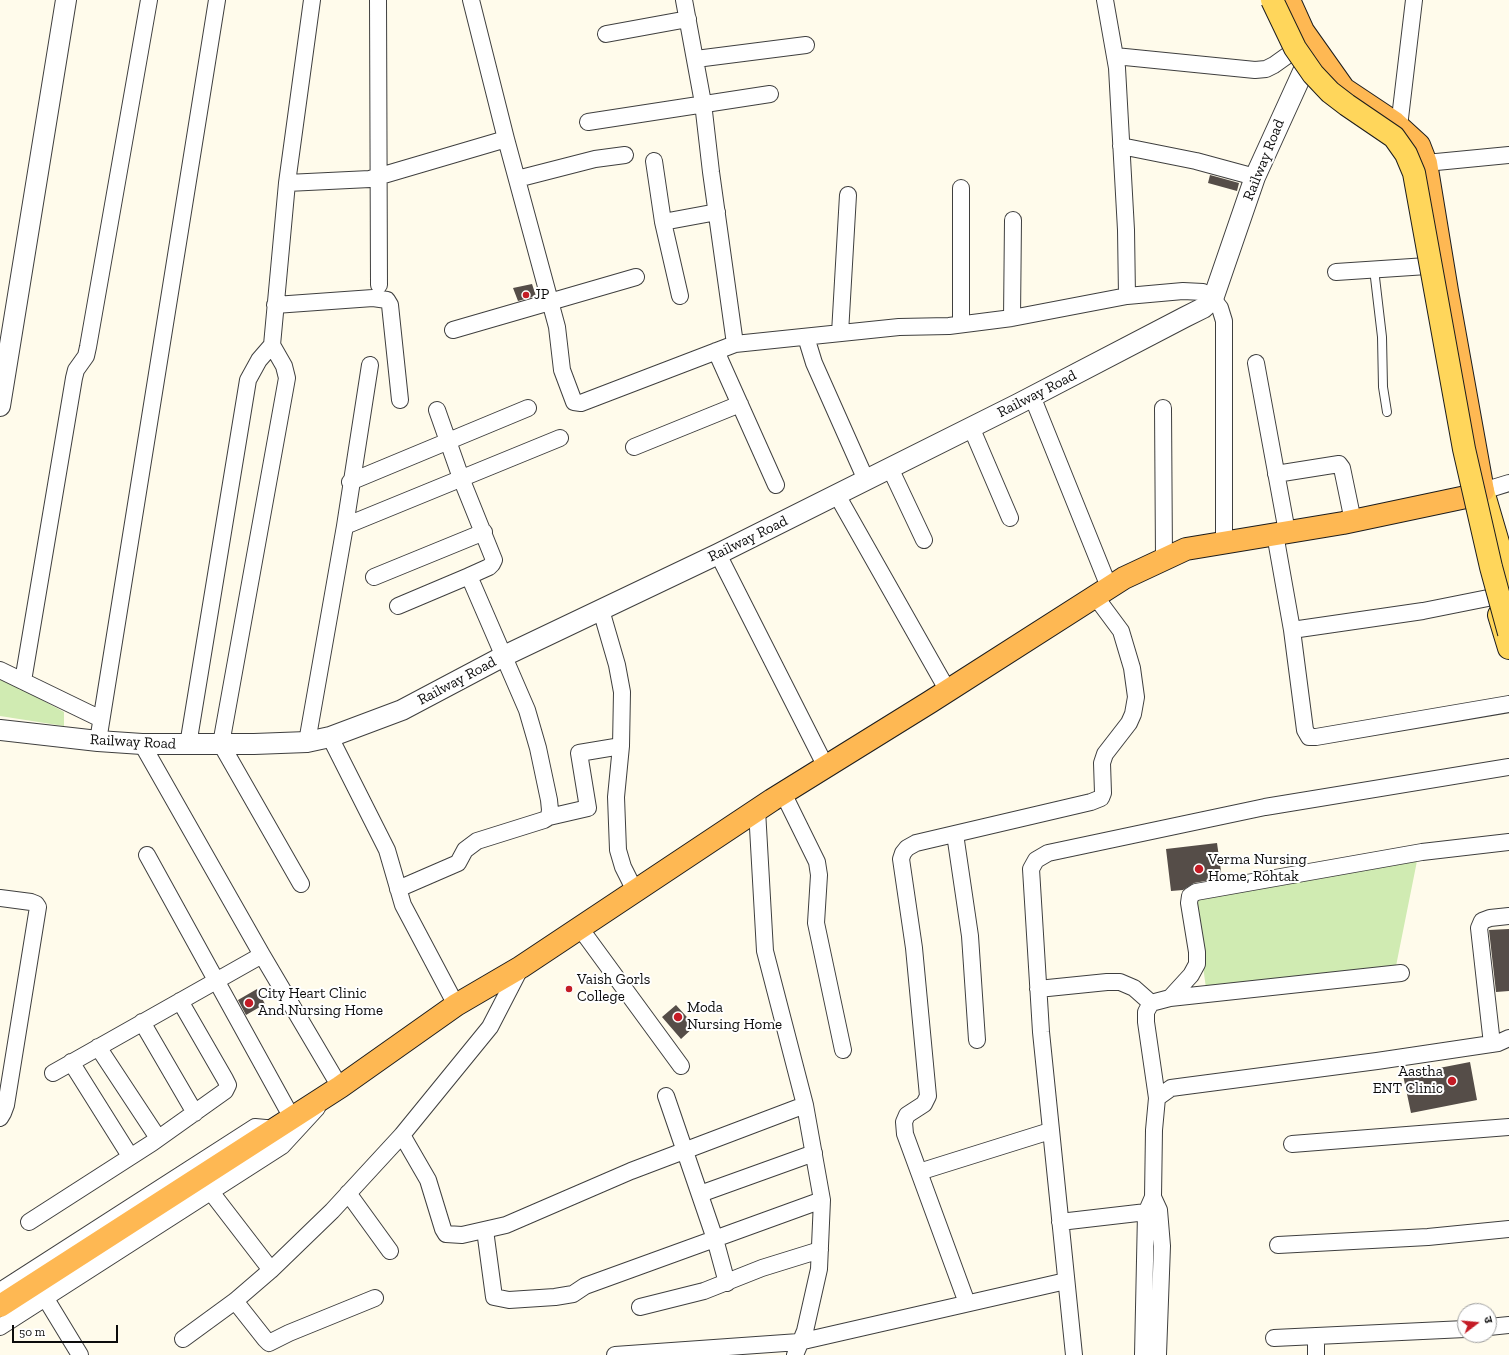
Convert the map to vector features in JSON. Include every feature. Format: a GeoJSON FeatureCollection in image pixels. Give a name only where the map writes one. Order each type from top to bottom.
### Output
{"type":"FeatureCollection","features":[{"type":"Feature","properties":{"kind":"highway"},"geometry":{"type":"LineString","coordinates":[[1272,0],[1287,38],[1398,135],[1419,145],[1426,163],[1447,291],[1475,494]]}},
{"type":"Feature","properties":{"kind":"highway"},"geometry":{"type":"LineString","coordinates":[[1289,0],[1303,31],[1306,55]]}},
{"type":"Feature","properties":{"kind":"highway"},"geometry":{"type":"LineString","coordinates":[[1398,135],[1412,165],[1419,196],[1427,266],[1475,494]]}},
{"type":"Feature","properties":{"kind":"highway"},"geometry":{"type":"LineString","coordinates":[[0,1306],[284,1124],[340,1087],[456,1005],[521,967],[783,793],[948,691],[1124,578],[1186,548],[1353,521],[1475,494]]}},
{"type":"Feature","properties":{"kind":"main road"},"geometry":{"type":"LineString","coordinates":[[1272,0],[1295,48],[1314,74],[1330,92],[1394,137],[1406,154],[1414,173],[1464,449],[1491,568],[1509,633]]}},
{"type":"Feature","properties":{"kind":"main road"},"geometry":{"type":"LineString","coordinates":[[1475,494],[1509,580]]}},
{"type":"Feature","properties":{"kind":"main road"},"geometry":{"type":"LineString","coordinates":[[1475,494],[1493,597],[1509,648]]}},
{"type":"Feature","properties":{"kind":"street"},"geometry":{"type":"LineString","coordinates":[[0,406],[66,0]]}},
{"type":"Feature","properties":{"kind":"street"},"geometry":{"type":"LineString","coordinates":[[23,681],[74,378],[76,370],[86,356],[88,347],[149,0]]}},
{"type":"Feature","properties":{"kind":"street"},"geometry":{"type":"LineString","coordinates":[[98,741],[217,0]]}},
{"type":"Feature","properties":{"kind":"street"},"geometry":{"type":"LineString","coordinates":[[301,884],[221,744],[287,378],[284,366],[272,345],[287,183],[312,0]]}},
{"type":"Feature","properties":{"kind":"street"},"geometry":{"type":"LineString","coordinates":[[378,0],[380,176],[379,285]]}},
{"type":"Feature","properties":{"kind":"street"},"geometry":{"type":"LineString","coordinates":[[471,0],[506,139],[551,302],[559,335],[562,370],[572,399],[577,403],[735,344],[899,327],[961,324],[1012,318],[1127,296],[1183,291],[1203,292],[1220,308],[1224,321],[1224,542]]}},
{"type":"Feature","properties":{"kind":"street"},"geometry":{"type":"LineString","coordinates":[[684,0],[703,103],[735,344]]}},
{"type":"Feature","properties":{"kind":"street"},"geometry":{"type":"LineString","coordinates":[[1105,0],[1115,56],[1121,146],[1127,296]]}},
{"type":"Feature","properties":{"kind":"street"},"geometry":{"type":"LineString","coordinates":[[1398,135],[1414,0]]}},
{"type":"Feature","properties":{"kind":"street"},"geometry":{"type":"LineString","coordinates":[[606,34],[688,19]]}},
{"type":"Feature","properties":{"kind":"street"},"geometry":{"type":"LineString","coordinates":[[696,59],[806,45]]}},
{"type":"Feature","properties":{"kind":"street"},"geometry":{"type":"LineString","coordinates":[[1115,56],[1255,70],[1266,69],[1306,55]]}},
{"type":"Feature","properties":{"kind":"street","name":"Railway Road"},"geometry":{"type":"LineString","coordinates":[[0,730],[98,741],[188,745],[307,742],[330,737],[402,710],[504,656],[718,554],[837,495],[1203,308],[1212,299],[1255,177],[1306,55]]}},
{"type":"Feature","properties":{"kind":"street"},"geometry":{"type":"LineString","coordinates":[[588,122],[703,103],[770,94]]}},
{"type":"Feature","properties":{"kind":"street"},"geometry":{"type":"LineString","coordinates":[[287,183],[358,181],[506,139]]}},
{"type":"Feature","properties":{"kind":"street"},"geometry":{"type":"LineString","coordinates":[[1121,146],[1196,161],[1255,177]]}},
{"type":"Feature","properties":{"kind":"street"},"geometry":{"type":"LineString","coordinates":[[517,179],[595,159],[625,155]]}},
{"type":"Feature","properties":{"kind":"street"},"geometry":{"type":"LineString","coordinates":[[1426,163],[1509,155]]}},
{"type":"Feature","properties":{"kind":"street"},"geometry":{"type":"LineString","coordinates":[[654,161],[663,222],[680,296]]}},
{"type":"Feature","properties":{"kind":"street"},"geometry":{"type":"LineString","coordinates":[[961,188],[961,324]]}},
{"type":"Feature","properties":{"kind":"street"},"geometry":{"type":"LineString","coordinates":[[840,333],[848,195]]}},
{"type":"Feature","properties":{"kind":"street"},"geometry":{"type":"LineString","coordinates":[[663,222],[717,212]]}},
{"type":"Feature","properties":{"kind":"street"},"geometry":{"type":"LineString","coordinates":[[1012,318],[1013,220]]}},
{"type":"Feature","properties":{"kind":"street"},"geometry":{"type":"LineString","coordinates":[[1336,272],[1427,266]]}},
{"type":"Feature","properties":{"kind":"street"},"geometry":{"type":"LineString","coordinates":[[452,330],[636,277]]}},
{"type":"Feature","properties":{"kind":"street"},"geometry":{"type":"LineString","coordinates":[[275,305],[373,298],[387,300],[390,305],[400,400]]}},
{"type":"Feature","properties":{"kind":"street"},"geometry":{"type":"LineString","coordinates":[[806,337],[814,363],[866,480]]}},
{"type":"Feature","properties":{"kind":"street"},"geometry":{"type":"LineString","coordinates":[[188,745],[248,380],[259,360],[272,345]]}},
{"type":"Feature","properties":{"kind":"street"},"geometry":{"type":"LineString","coordinates":[[716,351],[776,485]]}},
{"type":"Feature","properties":{"kind":"street"},"geometry":{"type":"LineString","coordinates":[[1256,363],[1276,474],[1292,630],[1305,730],[1309,737],[1509,704]]}},
{"type":"Feature","properties":{"kind":"street"},"geometry":{"type":"LineString","coordinates":[[307,742],[370,366]]}},
{"type":"Feature","properties":{"kind":"street"},"geometry":{"type":"LineString","coordinates":[[967,1303],[905,1134],[904,1122],[907,1115],[924,1104],[928,1096],[914,948],[901,859],[907,848],[916,843],[1091,802],[1101,798],[1103,793],[1102,763],[1105,754],[1129,723],[1133,714],[1136,697],[1132,668],[1121,631],[1102,591],[1032,396]]}},
{"type":"Feature","properties":{"kind":"street"},"geometry":{"type":"LineString","coordinates":[[634,447],[740,404]]}},
{"type":"Feature","properties":{"kind":"street"},"geometry":{"type":"LineString","coordinates":[[350,482],[528,408]]}},
{"type":"Feature","properties":{"kind":"street"},"geometry":{"type":"LineString","coordinates":[[1163,408],[1164,559]]}},
{"type":"Feature","properties":{"kind":"street"},"geometry":{"type":"LineString","coordinates":[[398,606],[489,567],[494,560],[461,478],[437,410]]}},
{"type":"Feature","properties":{"kind":"street"},"geometry":{"type":"LineString","coordinates":[[971,427],[1010,518]]}},
{"type":"Feature","properties":{"kind":"street"},"geometry":{"type":"LineString","coordinates":[[344,526],[560,438]]}},
{"type":"Feature","properties":{"kind":"street"},"geometry":{"type":"LineString","coordinates":[[1276,474],[1339,464],[1342,468],[1353,521]]}},
{"type":"Feature","properties":{"kind":"street"},"geometry":{"type":"LineString","coordinates":[[890,468],[924,540]]}},
{"type":"Feature","properties":{"kind":"street"},"geometry":{"type":"LineString","coordinates":[[1475,494],[1509,483]]}},
{"type":"Feature","properties":{"kind":"street"},"geometry":{"type":"LineString","coordinates":[[837,495],[948,691]]}},
{"type":"Feature","properties":{"kind":"street"},"geometry":{"type":"LineString","coordinates":[[374,577],[484,532]]}},
{"type":"Feature","properties":{"kind":"street"},"geometry":{"type":"LineString","coordinates":[[718,554],[826,767]]}},
{"type":"Feature","properties":{"kind":"street"},"geometry":{"type":"LineString","coordinates":[[469,576],[504,656],[533,731],[550,800],[549,817]]}},
{"type":"Feature","properties":{"kind":"street"},"geometry":{"type":"LineString","coordinates":[[1292,630],[1423,611],[1493,597]]}},
{"type":"Feature","properties":{"kind":"street"},"geometry":{"type":"LineString","coordinates":[[601,610],[617,664],[620,685],[621,746],[616,797],[618,850],[623,867],[635,891]]}},
{"type":"Feature","properties":{"kind":"street"},"geometry":{"type":"LineString","coordinates":[[0,670],[101,719]]}},
{"type":"Feature","properties":{"kind":"street"},"geometry":{"type":"LineString","coordinates":[[330,737],[387,850],[403,905],[456,1005]]}},
{"type":"Feature","properties":{"kind":"street"},"geometry":{"type":"LineString","coordinates":[[142,744],[262,955],[340,1087]]}},
{"type":"Feature","properties":{"kind":"street"},"geometry":{"type":"LineString","coordinates":[[398,889],[458,863],[465,850],[478,841],[527,826],[549,817],[588,808],[579,753],[621,746]]}},
{"type":"Feature","properties":{"kind":"street"},"geometry":{"type":"LineString","coordinates":[[1074,1355],[1050,1131],[1038,989],[1030,869],[1036,860],[1048,853],[1265,807],[1509,767]]}},
{"type":"Feature","properties":{"kind":"street"},"geometry":{"type":"LineString","coordinates":[[783,793],[817,862],[819,875],[816,911],[817,930],[843,1050]]}},
{"type":"Feature","properties":{"kind":"street"},"geometry":{"type":"LineString","coordinates":[[757,810],[765,951],[805,1105],[822,1200],[819,1269],[805,1331],[797,1349]]}},
{"type":"Feature","properties":{"kind":"street"},"geometry":{"type":"LineString","coordinates":[[955,834],[970,936],[977,1040]]}},
{"type":"Feature","properties":{"kind":"street"},"geometry":{"type":"LineString","coordinates":[[1170,998],[1191,975],[1197,964],[1197,952],[1189,903],[1190,896],[1196,892],[1422,852],[1509,842]]}},
{"type":"Feature","properties":{"kind":"street"},"geometry":{"type":"LineString","coordinates":[[0,1291],[255,1127],[284,1124],[216,981],[146,855]]}},
{"type":"Feature","properties":{"kind":"street"},"geometry":{"type":"LineString","coordinates":[[0,898],[31,902],[36,904],[38,907],[6,1105],[0,1118]]}},
{"type":"Feature","properties":{"kind":"street"},"geometry":{"type":"LineString","coordinates":[[1492,1044],[1479,928],[1482,921],[1490,918],[1509,916]]}},
{"type":"Feature","properties":{"kind":"street"},"geometry":{"type":"LineString","coordinates":[[580,928],[681,1066]]}},
{"type":"Feature","properties":{"kind":"street"},"geometry":{"type":"LineString","coordinates":[[53,1073],[262,955]]}},
{"type":"Feature","properties":{"kind":"street"},"geometry":{"type":"LineString","coordinates":[[183,1339],[235,1301],[271,1270],[332,1211],[402,1134],[490,1027],[521,967]]}},
{"type":"Feature","properties":{"kind":"street"},"geometry":{"type":"LineString","coordinates":[[1143,1355],[1153,1206],[1154,1130],[1157,1098],[1146,1022],[1146,1012],[1151,1003],[1170,998],[1401,973]]}},
{"type":"Feature","properties":{"kind":"street"},"geometry":{"type":"LineString","coordinates":[[1038,989],[1120,982],[1134,988],[1151,1003]]}},
{"type":"Feature","properties":{"kind":"street"},"geometry":{"type":"LineString","coordinates":[[29,1222],[158,1138],[225,1091],[228,1085],[180,1001]]}},
{"type":"Feature","properties":{"kind":"street"},"geometry":{"type":"LineString","coordinates":[[142,1022],[195,1113]]}},
{"type":"Feature","properties":{"kind":"street"},"geometry":{"type":"LineString","coordinates":[[1157,1098],[1172,1088],[1492,1044],[1509,1038]]}},
{"type":"Feature","properties":{"kind":"street"},"geometry":{"type":"LineString","coordinates":[[98,1047],[158,1138]]}},
{"type":"Feature","properties":{"kind":"street"},"geometry":{"type":"LineString","coordinates":[[71,1062],[130,1156]]}},
{"type":"Feature","properties":{"kind":"street"},"geometry":{"type":"LineString","coordinates":[[666,1096],[715,1239],[727,1283]]}},
{"type":"Feature","properties":{"kind":"street"},"geometry":{"type":"LineString","coordinates":[[0,1327],[46,1299],[282,1146],[315,1111],[322,1099]]}},
{"type":"Feature","properties":{"kind":"street"},"geometry":{"type":"LineString","coordinates":[[402,1134],[428,1180],[443,1229],[446,1234],[462,1235],[506,1224],[631,1171],[805,1105]]}},
{"type":"Feature","properties":{"kind":"street"},"geometry":{"type":"LineString","coordinates":[[1292,1144],[1509,1128]]}},
{"type":"Feature","properties":{"kind":"street"},"geometry":{"type":"LineString","coordinates":[[919,1172],[1050,1131]]}},
{"type":"Feature","properties":{"kind":"street"},"geometry":{"type":"LineString","coordinates":[[700,1194],[814,1153]]}},
{"type":"Feature","properties":{"kind":"street"},"geometry":{"type":"LineString","coordinates":[[211,1192],[271,1270]]}},
{"type":"Feature","properties":{"kind":"street"},"geometry":{"type":"LineString","coordinates":[[348,1193],[390,1250]]}},
{"type":"Feature","properties":{"kind":"street"},"geometry":{"type":"LineString","coordinates":[[485,1230],[492,1293],[494,1297],[509,1300],[573,1294],[585,1286],[822,1200]]}},
{"type":"Feature","properties":{"kind":"street"},"geometry":{"type":"LineString","coordinates":[[1060,1222],[1153,1206]]}},
{"type":"Feature","properties":{"kind":"street"},"geometry":{"type":"LineString","coordinates":[[1153,1206],[1162,1246],[1158,1355]]}},
{"type":"Feature","properties":{"kind":"street"},"geometry":{"type":"LineString","coordinates":[[1278,1244],[1428,1237],[1509,1229]]}},
{"type":"Feature","properties":{"kind":"street"},"geometry":{"type":"LineString","coordinates":[[640,1307],[697,1293],[727,1283],[762,1268],[820,1250]]}},
{"type":"Feature","properties":{"kind":"street"},"geometry":{"type":"LineString","coordinates":[[615,1355],[797,1349],[967,1303],[1066,1281]]}},
{"type":"Feature","properties":{"kind":"street"},"geometry":{"type":"LineString","coordinates":[[235,1301],[265,1340],[270,1343],[289,1333],[375,1298]]}},
{"type":"Feature","properties":{"kind":"street"},"geometry":{"type":"LineString","coordinates":[[46,1299],[80,1355]]}},
{"type":"Feature","properties":{"kind":"street"},"geometry":{"type":"LineString","coordinates":[[1497,1326],[1509,1325]]}},
{"type":"Feature","properties":{"kind":"street"},"geometry":{"type":"LineString","coordinates":[[1274,1338],[1457,1328]]}},
{"type":"Feature","properties":{"kind":"street"},"geometry":{"type":"LineString","coordinates":[[1316,1336],[1316,1355]]}},
{"type":"Feature","properties":{"kind":"lane"},"geometry":{"type":"LineString","coordinates":[[1374,270],[1382,337],[1383,387],[1387,412]]}},
{"type":"Feature","properties":{"kind":"green space"},"geometry":{"type":"Polygon","coordinates":[[[0,677],[64,712],[64,726],[0,716],[0,677]]]}},
{"type":"Feature","properties":{"kind":"green space"},"geometry":{"type":"Polygon","coordinates":[[[1417,861],[1396,966],[1207,996],[1194,898],[1417,861]]]}},
{"type":"Feature","properties":{"kind":"building"},"geometry":{"type":"Polygon","coordinates":[[[1210,175],[1239,183],[1237,191],[1208,183],[1210,175]]]}},
{"type":"Feature","properties":{"kind":"building","name":"JP"},"geometry":{"type":"Polygon","coordinates":[[[532,284],[536,296],[518,301],[513,288],[532,284]]]}},
{"type":"Feature","properties":{"kind":"building"},"geometry":{"type":"Polygon","coordinates":[[[1217,843],[1222,878],[1194,883],[1183,890],[1171,891],[1166,849],[1217,843]]]}},
{"type":"Feature","properties":{"kind":"building"},"geometry":{"type":"Polygon","coordinates":[[[1509,929],[1509,991],[1496,992],[1489,930],[1509,929]]]}},
{"type":"Feature","properties":{"kind":"building"},"geometry":{"type":"Polygon","coordinates":[[[257,989],[265,1004],[246,1015],[238,1000],[257,989]]]}},
{"type":"Feature","properties":{"kind":"building"},"geometry":{"type":"Polygon","coordinates":[[[676,1005],[695,1026],[681,1039],[662,1017],[676,1005]]]}},
{"type":"Feature","properties":{"kind":"building"},"geometry":{"type":"Polygon","coordinates":[[[1470,1062],[1477,1100],[1411,1113],[1403,1075],[1470,1062]]]}},
{"type":"Feature","properties":{"kind":"place","name":"JP"},"geometry":{"type":"Point","coordinates":[526,295]}},
{"type":"Feature","properties":{"kind":"place","name":"Verma Nursing Home, Rohtak"},"geometry":{"type":"Point","coordinates":[1199,869]}},
{"type":"Feature","properties":{"kind":"place","name":"Vaish Gorls College"},"geometry":{"type":"Point","coordinates":[569,989]}},
{"type":"Feature","properties":{"kind":"place","name":"City Heart Clinic And Nursing Home"},"geometry":{"type":"Point","coordinates":[249,1003]}},
{"type":"Feature","properties":{"kind":"place","name":"Moda Nursing Home"},"geometry":{"type":"Point","coordinates":[678,1017]}},
{"type":"Feature","properties":{"kind":"place","name":"Aastha ENT Clinic"},"geometry":{"type":"Point","coordinates":[1452,1081]}}]}
